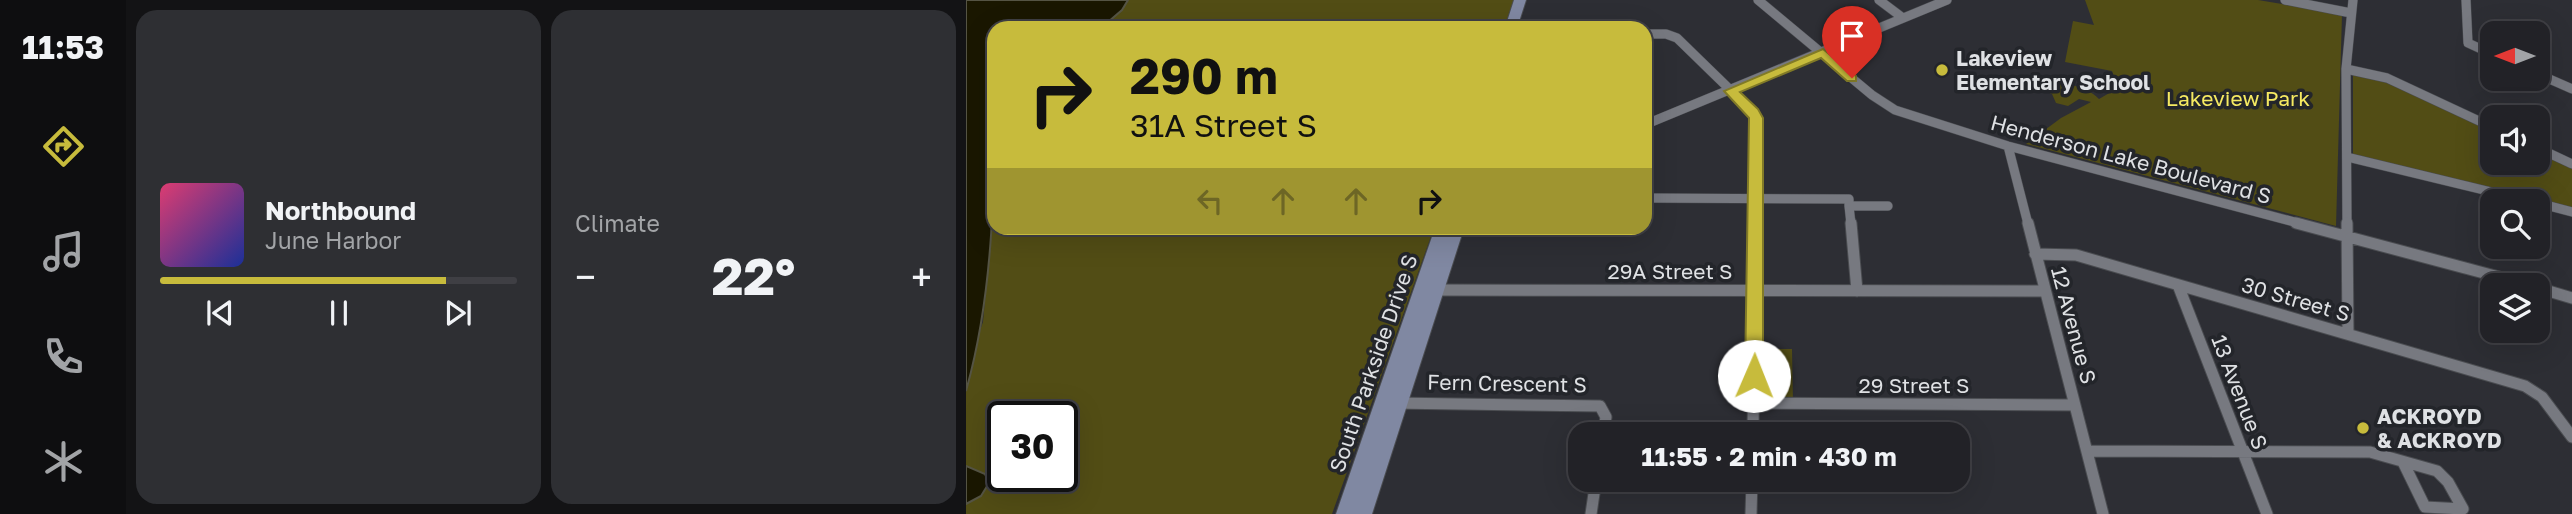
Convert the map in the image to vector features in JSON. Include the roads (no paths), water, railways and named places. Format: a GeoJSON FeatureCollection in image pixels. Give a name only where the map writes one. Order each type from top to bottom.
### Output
{"type":"FeatureCollection","features":[{"type":"Feature","properties":{"kind":"main road"},"geometry":{"type":"LineString","coordinates":[[1513,21],[1520,0]]}},
{"type":"Feature","properties":{"kind":"main road"},"geometry":{"type":"LineString","coordinates":[[1522,21],[1530,0]]}},
{"type":"Feature","properties":{"kind":"main road","name":"South Parkside Drive S"},"geometry":{"type":"LineString","coordinates":[[1429,290],[1441,235]]}},
{"type":"Feature","properties":{"kind":"main road","name":"South Parkside Drive S"},"geometry":{"type":"LineString","coordinates":[[1346,514],[1390,403],[1429,290],[1453,235]]}},
{"type":"Feature","properties":{"kind":"main road","name":"South Parkside Drive S"},"geometry":{"type":"LineString","coordinates":[[1362,514],[1390,403]]}},
{"type":"Feature","properties":{"kind":"street","name":"Henderson Lake Boulevard S"},"geometry":{"type":"LineString","coordinates":[[1758,0],[1872,95],[1895,110],[2008,146],[2484,273]]}},
{"type":"Feature","properties":{"kind":"street"},"geometry":{"type":"LineString","coordinates":[[1879,0],[1903,18]]}},
{"type":"Feature","properties":{"kind":"street"},"geometry":{"type":"LineString","coordinates":[[1652,119],[1731,91],[1947,0]]}},
{"type":"Feature","properties":{"kind":"street"},"geometry":{"type":"LineString","coordinates":[[2286,0],[2351,13]]}},
{"type":"Feature","properties":{"kind":"street"},"geometry":{"type":"LineString","coordinates":[[2348,334],[2346,69],[2353,0]]}},
{"type":"Feature","properties":{"kind":"street"},"geometry":{"type":"LineString","coordinates":[[2466,0],[2468,43],[2480,48]]}},
{"type":"Feature","properties":{"kind":"street"},"geometry":{"type":"LineString","coordinates":[[1652,34],[1666,34],[1677,38],[1756,118],[1753,422]]}},
{"type":"Feature","properties":{"kind":"street"},"geometry":{"type":"LineString","coordinates":[[2346,69],[2388,78],[2480,121]]}},
{"type":"Feature","properties":{"kind":"street"},"geometry":{"type":"LineString","coordinates":[[2550,79],[2572,89]]}},
{"type":"Feature","properties":{"kind":"street","name":"12 Avenue S"},"geometry":{"type":"LineString","coordinates":[[2008,146],[2103,514]]}},
{"type":"Feature","properties":{"kind":"street"},"geometry":{"type":"LineString","coordinates":[[2550,154],[2572,164]]}},
{"type":"Feature","properties":{"kind":"street"},"geometry":{"type":"LineString","coordinates":[[2347,157],[2480,189]]}},
{"type":"Feature","properties":{"kind":"street"},"geometry":{"type":"LineString","coordinates":[[1652,198],[1849,199],[1857,291]]}},
{"type":"Feature","properties":{"kind":"street"},"geometry":{"type":"LineString","coordinates":[[1849,206],[1888,206]]}},
{"type":"Feature","properties":{"kind":"street"},"geometry":{"type":"LineString","coordinates":[[2550,206],[2572,212]]}},
{"type":"Feature","properties":{"kind":"street","name":"30 Street S"},"geometry":{"type":"LineString","coordinates":[[2035,254],[2076,255],[2525,386],[2542,397],[2572,437]]}},
{"type":"Feature","properties":{"kind":"street","name":"13 Avenue S"},"geometry":{"type":"LineString","coordinates":[[2178,285],[2267,514]]}},
{"type":"Feature","properties":{"kind":"street","name":"29A Street S"},"geometry":{"type":"LineString","coordinates":[[1429,290],[2045,291]]}},
{"type":"Feature","properties":{"kind":"street"},"geometry":{"type":"LineString","coordinates":[[2550,292],[2572,298]]}},
{"type":"Feature","properties":{"kind":"street","name":"Fern Crescent S"},"geometry":{"type":"LineString","coordinates":[[1390,403],[1592,405],[1600,406],[1606,417],[1605,422]]}},
{"type":"Feature","properties":{"kind":"street","name":"29 Street S"},"geometry":{"type":"LineString","coordinates":[[1754,404],[2074,405]]}},
{"type":"Feature","properties":{"kind":"street"},"geometry":{"type":"LineString","coordinates":[[2087,451],[2370,452],[2403,463],[2423,466],[2444,476],[2463,509],[2425,507],[2403,463]]}},
{"type":"Feature","properties":{"kind":"street"},"geometry":{"type":"LineString","coordinates":[[1591,514],[1594,492]]}},
{"type":"Feature","properties":{"kind":"street"},"geometry":{"type":"LineString","coordinates":[[1751,514],[1752,492]]}},
{"type":"Feature","properties":{"kind":"place","name":"Lakeview Elementary School"},"geometry":{"type":"Point","coordinates":[1942,70]}},
{"type":"Feature","properties":{"kind":"place","name":"ACKROYD & ACKROYD"},"geometry":{"type":"Point","coordinates":[2363,428]}},
{"type":"Feature","properties":{"kind":"park label","name":"Lakeview Park"},"geometry":{"type":"Point","coordinates":[2238,98]}}]}
